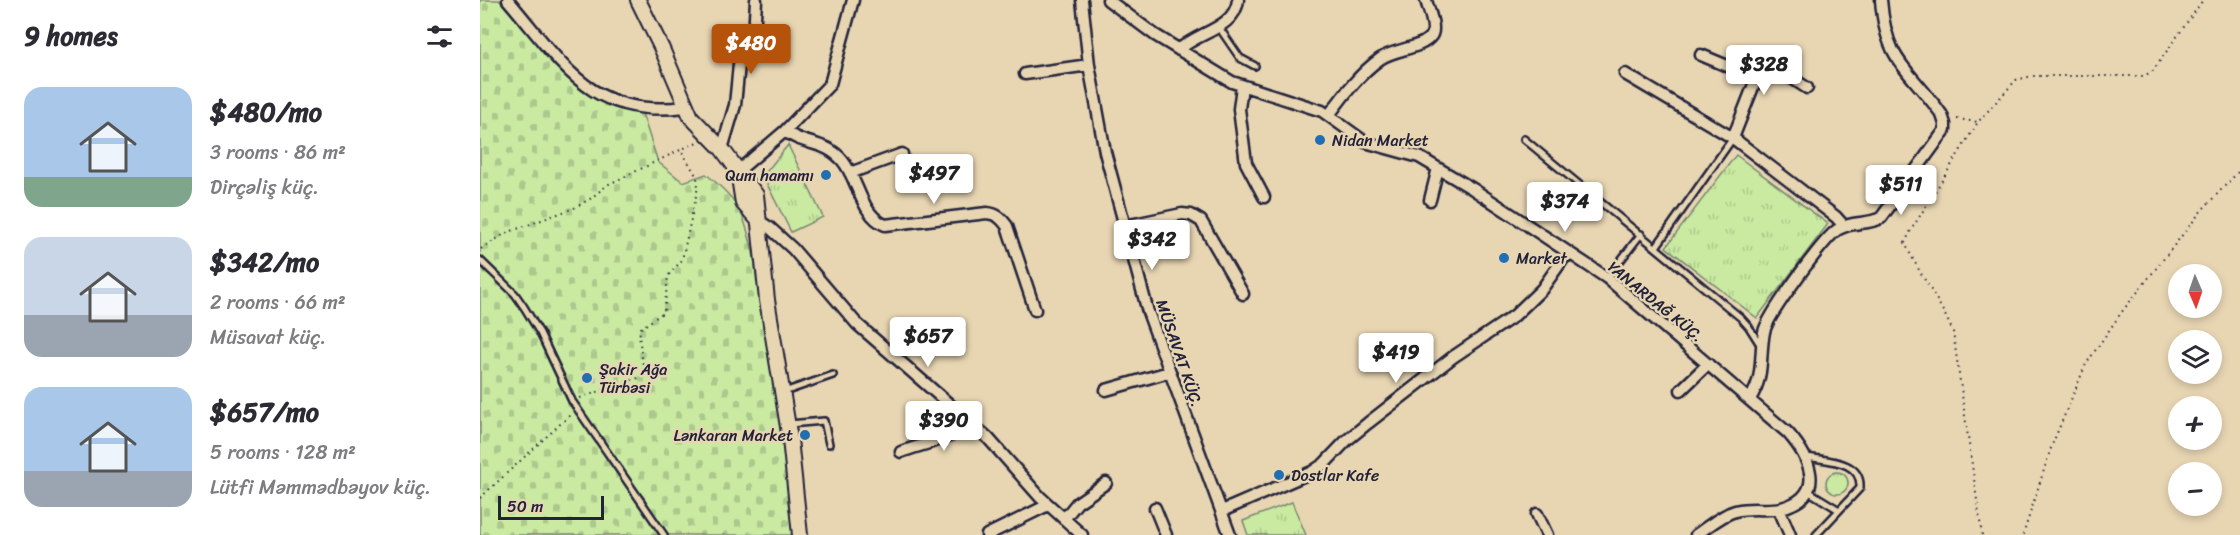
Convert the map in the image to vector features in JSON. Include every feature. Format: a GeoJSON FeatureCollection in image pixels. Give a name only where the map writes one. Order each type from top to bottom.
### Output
{"type":"FeatureCollection","features":[{"type":"Feature","properties":{"kind":"street"},"geometry":{"type":"LineString","coordinates":[[507,0],[574,76],[591,91],[617,102],[640,108],[685,107]]}},
{"type":"Feature","properties":{"kind":"street"},"geometry":{"type":"LineString","coordinates":[[638,0],[662,49],[685,107],[738,171],[743,203],[759,221],[793,249],[857,324],[1001,451],[1048,505],[1082,535]]}},
{"type":"Feature","properties":{"kind":"street"},"geometry":{"type":"LineString","coordinates":[[722,149],[735,105],[739,64],[754,36],[756,0]]}},
{"type":"Feature","properties":{"kind":"street"},"geometry":{"type":"LineString","coordinates":[[738,171],[785,131],[830,84],[853,0]]}},
{"type":"Feature","properties":{"kind":"street","name":"MÜSAVAT KÜÇ."},"geometry":{"type":"LineString","coordinates":[[1082,0],[1089,65],[1105,152],[1148,312],[1230,535]]}},
{"type":"Feature","properties":{"kind":"street","name":"YANARDAĞ KÜÇ."},"geometry":{"type":"LineString","coordinates":[[1108,0],[1179,50],[1242,86],[1314,108],[1329,115],[1365,142],[1419,157],[1568,252],[1606,278],[1750,399],[1788,433],[1807,457]]}},
{"type":"Feature","properties":{"kind":"street"},"geometry":{"type":"LineString","coordinates":[[1179,50],[1187,42],[1230,18],[1236,11],[1238,0]]}},
{"type":"Feature","properties":{"kind":"street"},"geometry":{"type":"LineString","coordinates":[[1329,115],[1342,97],[1379,59],[1425,42],[1431,37],[1433,28],[1426,0]]}},
{"type":"Feature","properties":{"kind":"street"},"geometry":{"type":"LineString","coordinates":[[1750,399],[1759,382],[1766,324],[1782,299],[1828,239],[1844,226],[1881,218],[1945,130],[1944,119],[1895,57],[1888,42],[1881,0]]}},
{"type":"Feature","properties":{"kind":"street"},"geometry":{"type":"LineString","coordinates":[[1701,55],[1756,78]]}},
{"type":"Feature","properties":{"kind":"street"},"geometry":{"type":"LineString","coordinates":[[1733,138],[1756,78],[1764,65],[1770,64],[1808,88]]}},
{"type":"Feature","properties":{"kind":"street"},"geometry":{"type":"LineString","coordinates":[[1025,74],[1089,65]]}},
{"type":"Feature","properties":{"kind":"street"},"geometry":{"type":"LineString","coordinates":[[1625,74],[1733,138],[1836,217],[1844,226]]}},
{"type":"Feature","properties":{"kind":"street"},"geometry":{"type":"LineString","coordinates":[[1242,86],[1239,109],[1246,162],[1264,197]]}},
{"type":"Feature","properties":{"kind":"street"},"geometry":{"type":"LineString","coordinates":[[785,131],[794,138],[814,142],[829,149],[844,162],[875,221],[885,225],[895,225],[987,213],[995,214],[1002,219],[1007,226],[1035,310]]}},
{"type":"Feature","properties":{"kind":"street"},"geometry":{"type":"LineString","coordinates":[[850,172],[902,154]]}},
{"type":"Feature","properties":{"kind":"street"},"geometry":{"type":"LineString","coordinates":[[1430,200],[1438,168]]}},
{"type":"Feature","properties":{"kind":"street"},"geometry":{"type":"LineString","coordinates":[[1125,226],[1182,214],[1191,215],[1201,221],[1243,294]]}},
{"type":"Feature","properties":{"kind":"street"},"geometry":{"type":"LineString","coordinates":[[759,221],[767,300],[788,424],[800,535]]}},
{"type":"Feature","properties":{"kind":"street"},"geometry":{"type":"LineString","coordinates":[[1222,511],[1312,472],[1324,464],[1346,441],[1368,423],[1453,357],[1514,316],[1542,289],[1568,252]]}},
{"type":"Feature","properties":{"kind":"street"},"geometry":{"type":"LineString","coordinates":[[1681,390],[1708,364]]}},
{"type":"Feature","properties":{"kind":"street"},"geometry":{"type":"LineString","coordinates":[[1106,390],[1169,372]]}},
{"type":"Feature","properties":{"kind":"street"},"geometry":{"type":"LineString","coordinates":[[901,452],[949,435],[962,429],[969,422]]}},
{"type":"Feature","properties":{"kind":"street"},"geometry":{"type":"LineString","coordinates":[[1696,535],[1719,519],[1736,511],[1779,508],[1800,499],[1807,490],[1811,472],[1807,457]]}},
{"type":"Feature","properties":{"kind":"street"},"geometry":{"type":"LineString","coordinates":[[1064,519],[1077,503],[1106,483]]}},
{"type":"Feature","properties":{"kind":"street"},"geometry":{"type":"LineString","coordinates":[[987,535],[1048,505]]}},
{"type":"Feature","properties":{"kind":"street"},"geometry":{"type":"LineString","coordinates":[[1155,508],[1166,535]]}},
{"type":"Feature","properties":{"kind":"street"},"geometry":{"type":"LineString","coordinates":[[1779,508],[1790,535]]}},
{"type":"Feature","properties":{"kind":"street"},"geometry":{"type":"LineString","coordinates":[[1537,514],[1547,535]]}},
{"type":"Feature","properties":{"kind":"lane"},"geometry":{"type":"LineString","coordinates":[[1218,26],[1239,58],[1255,66]]}},
{"type":"Feature","properties":{"kind":"lane"},"geometry":{"type":"LineString","coordinates":[[1656,247],[1733,138]]}},
{"type":"Feature","properties":{"kind":"lane"},"geometry":{"type":"LineString","coordinates":[[1524,139],[1741,318],[1762,347]]}},
{"type":"Feature","properties":{"kind":"lane"},"geometry":{"type":"LineString","coordinates":[[1606,278],[1641,234]]}},
{"type":"Feature","properties":{"kind":"lane"},"geometry":{"type":"LineString","coordinates":[[480,260],[515,294],[524,307],[540,333],[572,401],[664,535]]}},
{"type":"Feature","properties":{"kind":"lane"},"geometry":{"type":"LineString","coordinates":[[782,393],[833,375]]}},
{"type":"Feature","properties":{"kind":"lane"},"geometry":{"type":"LineString","coordinates":[[788,424],[824,421],[830,444]]}},
{"type":"Feature","properties":{"kind":"lane"},"geometry":{"type":"LineString","coordinates":[[1807,457],[1837,462],[1856,471],[1861,479],[1860,488],[1816,535]]}},
{"type":"Feature","properties":{"kind":"lane"},"geometry":{"type":"LineString","coordinates":[[1807,490],[1839,510]]}},
{"type":"Feature","properties":{"kind":"path"},"geometry":{"type":"LineString","coordinates":[[1982,535],[1953,332],[1945,312],[1917,269],[1905,243],[1978,122],[2016,80],[2032,76],[2143,76],[2152,72],[2203,0]]}},
{"type":"Feature","properties":{"kind":"path"},"geometry":{"type":"LineString","coordinates":[[1944,119],[1978,122]]}},
{"type":"Feature","properties":{"kind":"path"},"geometry":{"type":"LineString","coordinates":[[480,250],[506,233],[574,208],[607,185],[708,136]]}},
{"type":"Feature","properties":{"kind":"path"},"geometry":{"type":"LineString","coordinates":[[572,401],[638,378],[644,372],[639,336],[641,328],[664,312],[668,276],[682,260],[698,187],[697,177],[681,150]]}},
{"type":"Feature","properties":{"kind":"path"},"geometry":{"type":"LineString","coordinates":[[2023,535],[2052,445],[2086,364],[2121,313],[2202,210],[2240,170]]}},
{"type":"Feature","properties":{"kind":"path"},"geometry":{"type":"LineString","coordinates":[[480,498],[577,409]]}},
{"type":"Feature","properties":{"kind":"green space"},"geometry":{"type":"Polygon","coordinates":[[[480,0],[499,0],[576,85],[599,101],[642,113],[658,162],[683,182],[706,174],[733,199],[738,207],[753,252],[788,467],[793,535],[480,535],[480,0]]]}},
{"type":"Feature","properties":{"kind":"green space"},"geometry":{"type":"Polygon","coordinates":[[[788,145],[823,217],[791,232],[763,176],[788,145]]]}},
{"type":"Feature","properties":{"kind":"green space"},"geometry":{"type":"Polygon","coordinates":[[[1736,155],[1828,224],[1757,318],[1666,247],[1736,155]]]}},
{"type":"Feature","properties":{"kind":"green space"},"geometry":{"type":"Polygon","coordinates":[[[1837,472],[1845,475],[1848,483],[1845,491],[1837,494],[1829,491],[1826,483],[1829,475],[1837,472]]]}},
{"type":"Feature","properties":{"kind":"green space"},"geometry":{"type":"Polygon","coordinates":[[[1292,502],[1306,535],[1248,535],[1243,521],[1292,502]]]}},
{"type":"Feature","properties":{"kind":"place","name":"Nidan Market"},"geometry":{"type":"Point","coordinates":[1320,140]}},
{"type":"Feature","properties":{"kind":"place","name":"Qum hamamı"},"geometry":{"type":"Point","coordinates":[826,175]}},
{"type":"Feature","properties":{"kind":"place","name":"Market"},"geometry":{"type":"Point","coordinates":[1504,258]}},
{"type":"Feature","properties":{"kind":"place","name":"Şakir Ağa Türbəsi"},"geometry":{"type":"Point","coordinates":[587,378]}},
{"type":"Feature","properties":{"kind":"place","name":"Lənkaran Market"},"geometry":{"type":"Point","coordinates":[805,435]}},
{"type":"Feature","properties":{"kind":"place","name":"Dostlar Kafe"},"geometry":{"type":"Point","coordinates":[1279,475]}}]}
